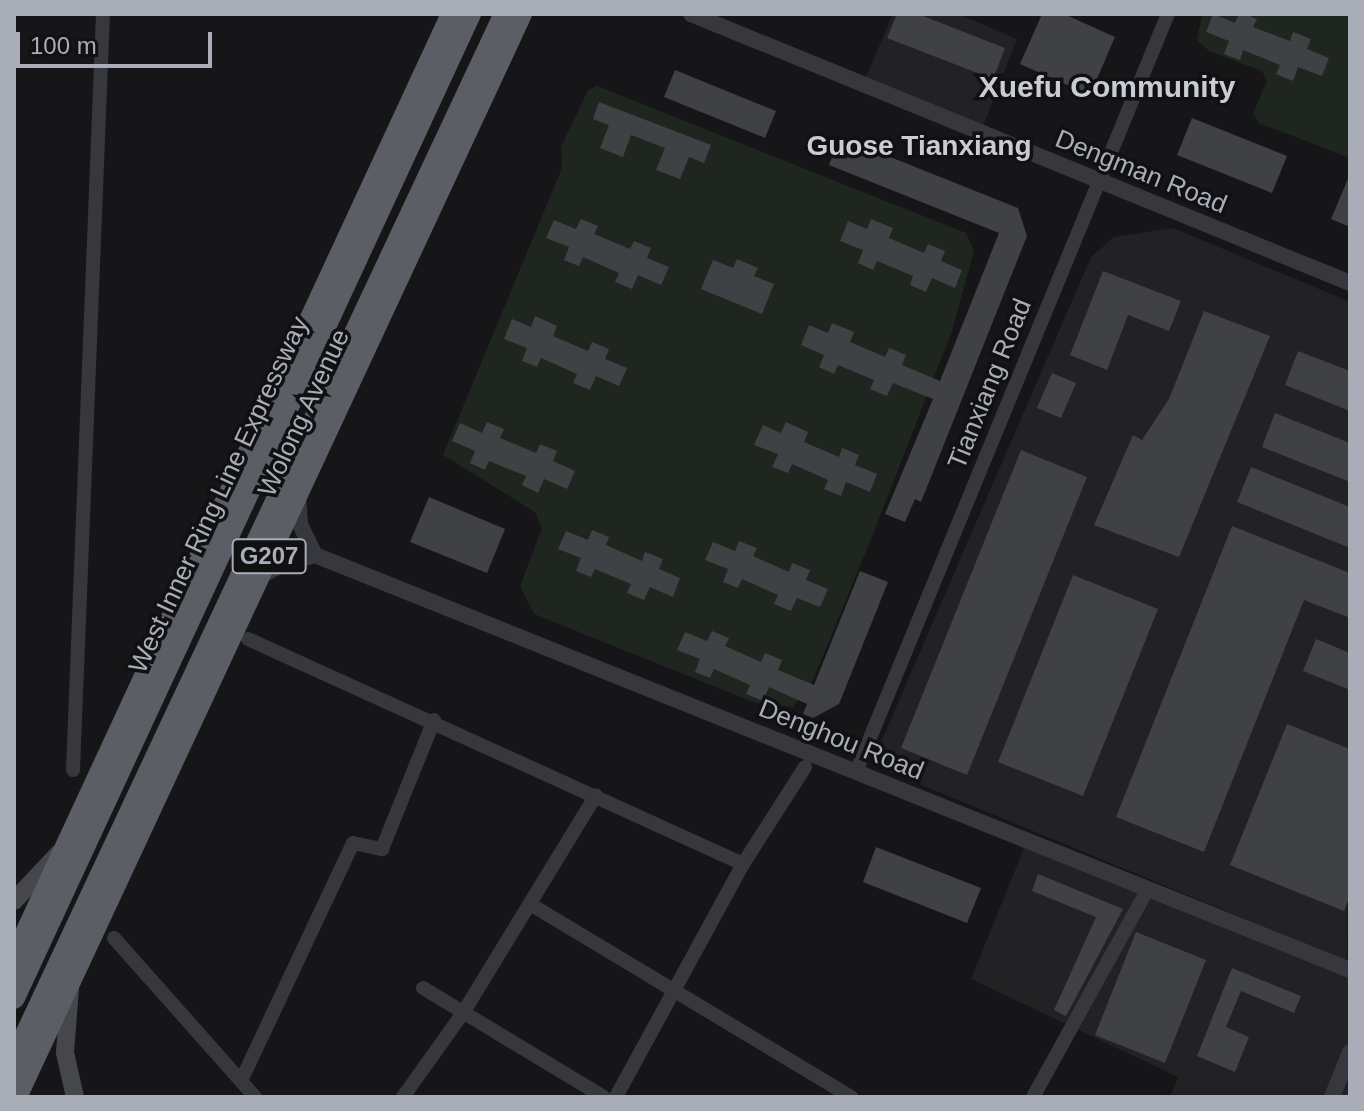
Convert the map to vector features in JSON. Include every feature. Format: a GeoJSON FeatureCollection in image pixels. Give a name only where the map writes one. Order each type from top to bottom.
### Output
{"type":"FeatureCollection","features":[{"type":"Feature","properties":{"kind":"highway","name":"Wolong Avenue"},"geometry":{"type":"LineString","coordinates":[[14,959],[452,14]]}},
{"type":"Feature","properties":{"kind":"highway","name":"West Inner Ring Line Expressway"},"geometry":{"type":"LineString","coordinates":[[14,998],[470,14]]}},
{"type":"Feature","properties":{"kind":"highway","name":"West Inner Ring Line Expressway"},"geometry":{"type":"LineString","coordinates":[[14,1060],[64,972],[505,14]]}},
{"type":"Feature","properties":{"kind":"highway","name":"Wolong Avenue"},"geometry":{"type":"LineString","coordinates":[[16,1097],[64,972],[259,577],[521,14]]}},
{"type":"Feature","properties":{"kind":"highway"},"geometry":{"type":"LineString","coordinates":[[14,1080],[64,972]]}},
{"type":"Feature","properties":{"kind":"main road"},"geometry":{"type":"LineString","coordinates":[[14,901],[69,842]]}},
{"type":"Feature","properties":{"kind":"main road"},"geometry":{"type":"LineString","coordinates":[[64,972],[65,1053],[75,1097]]}},
{"type":"Feature","properties":{"kind":"street"},"geometry":{"type":"LineString","coordinates":[[73,770],[103,14]]}},
{"type":"Feature","properties":{"kind":"street","name":"Dengman Road"},"geometry":{"type":"LineString","coordinates":[[691,14],[1350,283]]}},
{"type":"Feature","properties":{"kind":"street","name":"Tianxiang Road"},"geometry":{"type":"LineString","coordinates":[[856,772],[1168,14]]}},
{"type":"Feature","properties":{"kind":"street"},"geometry":{"type":"LineString","coordinates":[[259,577],[282,564],[315,555],[300,524],[297,492]]}},
{"type":"Feature","properties":{"kind":"street","name":"Denghou Road"},"geometry":{"type":"LineString","coordinates":[[315,555],[1350,970]]}},
{"type":"Feature","properties":{"kind":"street"},"geometry":{"type":"LineString","coordinates":[[248,639],[434,720],[743,864]]}},
{"type":"Feature","properties":{"kind":"street"},"geometry":{"type":"LineString","coordinates":[[241,1081],[353,843],[382,849],[434,720]]}},
{"type":"Feature","properties":{"kind":"street"},"geometry":{"type":"LineString","coordinates":[[616,1097],[743,864],[805,767]]}},
{"type":"Feature","properties":{"kind":"street"},"geometry":{"type":"LineString","coordinates":[[403,1097],[463,1013],[596,795]]}},
{"type":"Feature","properties":{"kind":"street"},"geometry":{"type":"LineString","coordinates":[[1033,1097],[1148,889]]}},
{"type":"Feature","properties":{"kind":"street"},"geometry":{"type":"LineString","coordinates":[[530,904],[851,1097]]}},
{"type":"Feature","properties":{"kind":"street"},"geometry":{"type":"LineString","coordinates":[[114,938],[255,1097]]}},
{"type":"Feature","properties":{"kind":"street"},"geometry":{"type":"LineString","coordinates":[[423,988],[604,1097]]}},
{"type":"Feature","properties":{"kind":"street"},"geometry":{"type":"LineString","coordinates":[[1332,1097],[1350,1052]]}},
{"type":"Feature","properties":{"kind":"shaded area"},"geometry":{"type":"Polygon","coordinates":[[[893,14],[958,14],[1017,39],[983,126],[866,77],[893,14]]]}},
{"type":"Feature","properties":{"kind":"shaded area"},"geometry":{"type":"Polygon","coordinates":[[[1202,14],[1350,14],[1350,158],[1259,123],[1253,113],[1267,81],[1262,71],[1209,51],[1197,40],[1202,14]]]}},
{"type":"Feature","properties":{"kind":"shaded area"},"geometry":{"type":"Polygon","coordinates":[[[597,86],[966,233],[974,251],[952,331],[871,539],[813,680],[793,707],[756,703],[534,614],[520,586],[542,528],[535,512],[443,455],[562,168],[561,147],[588,90],[597,86]]]}},
{"type":"Feature","properties":{"kind":"shaded area"},"geometry":{"type":"Polygon","coordinates":[[[1173,228],[1350,302],[1347,961],[883,769],[878,749],[1091,257],[1114,237],[1173,228]]]}},
{"type":"Feature","properties":{"kind":"shaded area"},"geometry":{"type":"Polygon","coordinates":[[[1027,841],[1350,970],[1350,1097],[1170,1097],[1178,1077],[971,979],[1027,841]]]}},
{"type":"Feature","properties":{"kind":"building"},"geometry":{"type":"Polygon","coordinates":[[[897,14],[918,14],[1005,48],[993,79],[887,38],[897,14]]]}},
{"type":"Feature","properties":{"kind":"building"},"geometry":{"type":"Polygon","coordinates":[[[1042,14],[1064,14],[1115,37],[1090,95],[1020,64],[1042,14]]]}},
{"type":"Feature","properties":{"kind":"building"},"geometry":{"type":"Polygon","coordinates":[[[1213,14],[1235,23],[1239,14],[1245,14],[1257,19],[1253,27],[1290,41],[1293,32],[1311,39],[1307,49],[1329,58],[1322,76],[1298,67],[1293,81],[1276,74],[1280,65],[1243,50],[1240,60],[1224,54],[1229,41],[1206,32],[1213,14]]]}},
{"type":"Feature","properties":{"kind":"building"},"geometry":{"type":"Polygon","coordinates":[[[675,70],[776,111],[765,138],[664,97],[675,70]]]}},
{"type":"Feature","properties":{"kind":"building"},"geometry":{"type":"Polygon","coordinates":[[[599,102],[711,145],[704,163],[689,157],[680,179],[656,170],[665,148],[631,135],[623,157],[600,148],[609,125],[593,119],[599,102]]]}},
{"type":"Feature","properties":{"kind":"building"},"geometry":{"type":"Polygon","coordinates":[[[1192,118],[1287,156],[1272,193],[1177,155],[1192,118]]]}},
{"type":"Feature","properties":{"kind":"building"},"geometry":{"type":"Polygon","coordinates":[[[840,137],[1018,208],[1027,236],[921,502],[915,499],[905,522],[885,514],[933,399],[893,383],[887,396],[870,389],[874,380],[838,365],[834,374],[819,367],[824,355],[801,345],[809,325],[828,333],[832,323],[854,332],[850,342],[885,357],[889,348],[906,355],[902,365],[940,381],[999,233],[829,165],[840,137]]]}},
{"type":"Feature","properties":{"kind":"building"},"geometry":{"type":"Polygon","coordinates":[[[1350,174],[1350,227],[1331,219],[1350,174]]]}},
{"type":"Feature","properties":{"kind":"building"},"geometry":{"type":"Polygon","coordinates":[[[581,219],[598,226],[594,234],[630,249],[634,241],[651,248],[647,258],[669,267],[661,285],[638,275],[632,289],[615,282],[619,273],[583,257],[579,266],[564,260],[569,247],[546,238],[554,220],[576,229],[581,219]]]}},
{"type":"Feature","properties":{"kind":"building"},"geometry":{"type":"Polygon","coordinates":[[[871,219],[893,228],[889,238],[924,253],[928,244],[945,251],[941,261],[962,270],[955,288],[932,278],[926,292],[910,285],[913,276],[877,261],[873,270],[858,263],[863,250],[840,241],[848,221],[867,229],[871,219]]]}},
{"type":"Feature","properties":{"kind":"building"},"geometry":{"type":"Polygon","coordinates":[[[737,259],[758,268],[754,276],[774,284],[762,314],[701,289],[713,260],[733,268],[737,259]]]}},
{"type":"Feature","properties":{"kind":"building"},"geometry":{"type":"Polygon","coordinates":[[[1103,271],[1181,301],[1169,331],[1128,315],[1107,370],[1070,355],[1103,271]]]}},
{"type":"Feature","properties":{"kind":"building"},"geometry":{"type":"Polygon","coordinates":[[[1204,311],[1270,336],[1179,557],[1094,525],[1133,435],[1142,440],[1169,399],[1204,311]]]}},
{"type":"Feature","properties":{"kind":"building"},"geometry":{"type":"Polygon","coordinates":[[[535,316],[557,326],[553,336],[588,351],[592,342],[609,349],[605,359],[627,368],[619,386],[596,376],[590,390],[573,383],[577,374],[541,358],[537,367],[522,361],[527,348],[504,339],[512,319],[531,327],[535,316]]]}},
{"type":"Feature","properties":{"kind":"building"},"geometry":{"type":"Polygon","coordinates":[[[1298,351],[1350,371],[1350,411],[1285,385],[1298,351]]]}},
{"type":"Feature","properties":{"kind":"building"},"geometry":{"type":"Polygon","coordinates":[[[1052,373],[1076,383],[1061,418],[1037,408],[1052,373]]]}},
{"type":"Feature","properties":{"kind":"building"},"geometry":{"type":"Polygon","coordinates":[[[1275,413],[1350,443],[1350,482],[1262,447],[1275,413]]]}},
{"type":"Feature","properties":{"kind":"building"},"geometry":{"type":"Polygon","coordinates":[[[487,422],[504,429],[500,438],[536,453],[540,444],[557,451],[553,461],[575,471],[567,489],[544,479],[538,493],[522,485],[526,476],[489,461],[485,470],[470,463],[475,451],[452,441],[460,423],[482,433],[487,422]]]}},
{"type":"Feature","properties":{"kind":"building"},"geometry":{"type":"Polygon","coordinates":[[[786,422],[808,432],[804,442],[839,457],[842,448],[859,455],[855,465],[877,474],[870,492],[846,482],[841,496],[824,489],[828,480],[792,464],[788,473],[772,467],[778,454],[754,445],[763,425],[781,433],[786,422]]]}},
{"type":"Feature","properties":{"kind":"building"},"geometry":{"type":"Polygon","coordinates":[[[1021,450],[1087,477],[967,775],[901,748],[1021,450]]]}},
{"type":"Feature","properties":{"kind":"building"},"geometry":{"type":"Polygon","coordinates":[[[1251,467],[1350,507],[1350,548],[1237,502],[1251,467]]]}},
{"type":"Feature","properties":{"kind":"building"},"geometry":{"type":"Polygon","coordinates":[[[429,497],[505,529],[487,573],[410,542],[429,497]]]}},
{"type":"Feature","properties":{"kind":"building"},"geometry":{"type":"Polygon","coordinates":[[[1232,526],[1350,573],[1350,618],[1304,600],[1204,852],[1116,817],[1232,526]]]}},
{"type":"Feature","properties":{"kind":"building"},"geometry":{"type":"Polygon","coordinates":[[[592,530],[609,537],[606,545],[642,561],[645,552],[663,559],[659,569],[680,578],[673,597],[650,587],[644,600],[627,593],[631,584],[595,569],[591,577],[576,571],[581,558],[558,549],[566,531],[588,540],[592,530]]]}},
{"type":"Feature","properties":{"kind":"building"},"geometry":{"type":"Polygon","coordinates":[[[739,541],[757,548],[753,556],[789,572],[792,563],[810,570],[806,580],[828,589],[820,607],[797,598],[791,611],[774,604],[778,595],[742,579],[738,588],[723,582],[728,569],[705,560],[713,542],[735,551],[739,541]]]}},
{"type":"Feature","properties":{"kind":"building"},"geometry":{"type":"Polygon","coordinates":[[[860,571],[888,582],[839,704],[813,718],[803,714],[807,704],[769,687],[763,701],[746,694],[750,685],[714,669],[710,678],[695,672],[700,659],[677,650],[685,632],[707,641],[712,631],[729,638],[725,646],[761,662],[765,653],[782,660],[778,670],[814,685],[860,571]]]}},
{"type":"Feature","properties":{"kind":"building"},"geometry":{"type":"Polygon","coordinates":[[[1073,575],[1158,609],[1083,796],[998,762],[1073,575]]]}},
{"type":"Feature","properties":{"kind":"building"},"geometry":{"type":"Polygon","coordinates":[[[1316,639],[1350,653],[1350,690],[1303,671],[1316,639]]]}},
{"type":"Feature","properties":{"kind":"building"},"geometry":{"type":"Polygon","coordinates":[[[1287,724],[1350,749],[1350,896],[1344,911],[1230,865],[1287,724]]]}},
{"type":"Feature","properties":{"kind":"building"},"geometry":{"type":"Polygon","coordinates":[[[876,847],[981,888],[967,923],[863,882],[876,847]]]}},
{"type":"Feature","properties":{"kind":"building"},"geometry":{"type":"Polygon","coordinates":[[[1038,874],[1123,909],[1066,1016],[1054,1010],[1096,917],[1032,891],[1038,874]]]}},
{"type":"Feature","properties":{"kind":"building"},"geometry":{"type":"Polygon","coordinates":[[[1136,932],[1206,960],[1165,1063],[1095,1035],[1136,932]]]}},
{"type":"Feature","properties":{"kind":"building"},"geometry":{"type":"Polygon","coordinates":[[[1232,968],[1301,996],[1294,1013],[1241,991],[1226,1027],[1249,1037],[1235,1072],[1197,1056],[1232,968]]]}},
{"type":"Feature","properties":{"kind":"district","name":"Xuefu Community"},"geometry":{"type":"Point","coordinates":[1107,87]}},
{"type":"Feature","properties":{"kind":"district","name":"Guose Tianxiang"},"geometry":{"type":"Point","coordinates":[919,146]}}]}
